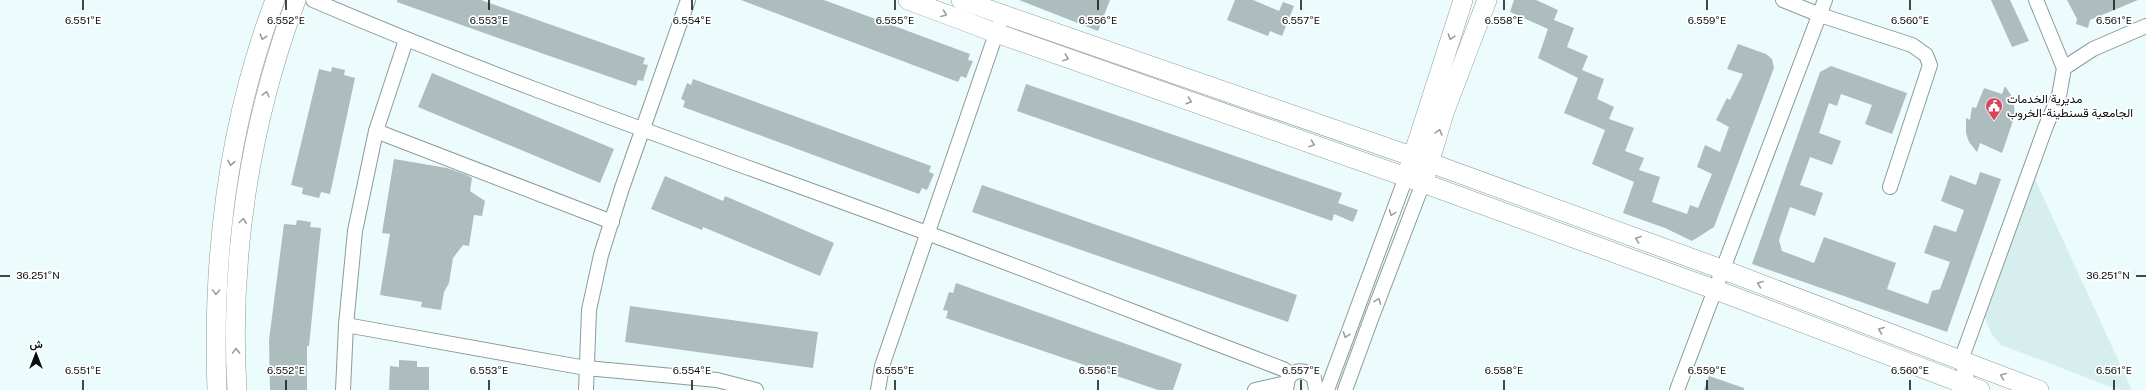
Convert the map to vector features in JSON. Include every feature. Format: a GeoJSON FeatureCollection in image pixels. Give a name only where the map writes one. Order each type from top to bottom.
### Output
{"type":"FeatureCollection","features":[{"type":"Feature","properties":{"kind":"main road"},"geometry":{"type":"LineString","coordinates":[[217,390],[217,274],[225,200],[241,114],[275,0]]}},
{"type":"Feature","properties":{"kind":"main road"},"geometry":{"type":"LineString","coordinates":[[237,390],[235,334],[237,285],[248,182],[267,90],[296,0]]}},
{"type":"Feature","properties":{"kind":"main road"},"geometry":{"type":"LineString","coordinates":[[908,0],[996,33],[1415,180],[1716,290],[1972,388]]}},
{"type":"Feature","properties":{"kind":"main road"},"geometry":{"type":"LineString","coordinates":[[961,0],[1430,163],[1724,270],[2039,390]]}},
{"type":"Feature","properties":{"kind":"main road"},"geometry":{"type":"LineString","coordinates":[[1415,180],[1412,157],[1462,0]]}},
{"type":"Feature","properties":{"kind":"main road"},"geometry":{"type":"LineString","coordinates":[[1415,180],[1430,163],[1444,113],[1487,0]]}},
{"type":"Feature","properties":{"kind":"street"},"geometry":{"type":"LineString","coordinates":[[313,0],[406,40],[644,131],[928,233],[1283,369],[1288,382]]}},
{"type":"Feature","properties":{"kind":"street"},"geometry":{"type":"LineString","coordinates":[[586,390],[589,310],[601,256],[688,0]]}},
{"type":"Feature","properties":{"kind":"street"},"geometry":{"type":"LineString","coordinates":[[1783,0],[1820,15],[1912,45],[1926,56],[1930,65],[1890,187]]}},
{"type":"Feature","properties":{"kind":"street"},"geometry":{"type":"LineString","coordinates":[[1677,390],[1724,270],[1825,0]]}},
{"type":"Feature","properties":{"kind":"street"},"geometry":{"type":"LineString","coordinates":[[1972,388],[1961,360],[2046,126],[2059,96],[2064,68],[2036,0]]}},
{"type":"Feature","properties":{"kind":"street"},"geometry":{"type":"LineString","coordinates":[[878,390],[882,366],[996,33],[1004,16]]}},
{"type":"Feature","properties":{"kind":"street"},"geometry":{"type":"LineString","coordinates":[[2064,68],[2093,49],[2146,26]]}},
{"type":"Feature","properties":{"kind":"street"},"geometry":{"type":"LineString","coordinates":[[343,390],[346,325],[355,231],[376,131],[406,40]]}},
{"type":"Feature","properties":{"kind":"street"},"geometry":{"type":"LineString","coordinates":[[376,131],[612,222]]}},
{"type":"Feature","properties":{"kind":"street"},"geometry":{"type":"LineString","coordinates":[[1327,390],[1415,180]]}},
{"type":"Feature","properties":{"kind":"street"},"geometry":{"type":"LineString","coordinates":[[1345,390],[1371,319],[1415,180]]}},
{"type":"Feature","properties":{"kind":"street"},"geometry":{"type":"LineString","coordinates":[[346,325],[586,368],[717,380],[756,390]]}},
{"type":"Feature","properties":{"kind":"street"},"geometry":{"type":"LineString","coordinates":[[1255,390],[1288,382],[1301,371],[1310,374],[1316,382],[1316,390]]}},
{"type":"Feature","properties":{"kind":"shaded area"},"geometry":{"type":"Polygon","coordinates":[[[2034,177],[2132,390],[2119,390],[2001,345],[1992,335],[1984,316],[2034,177]]]}},
{"type":"Feature","properties":{"kind":"building"},"geometry":{"type":"Polygon","coordinates":[[[397,0],[481,0],[645,58],[643,64],[648,65],[643,81],[638,80],[636,86],[397,2],[397,0]]]}},
{"type":"Feature","properties":{"kind":"building"},"geometry":{"type":"Polygon","coordinates":[[[741,0],[824,0],[970,54],[968,60],[973,61],[966,78],[961,76],[958,82],[741,0]]]}},
{"type":"Feature","properties":{"kind":"building"},"geometry":{"type":"Polygon","coordinates":[[[1019,0],[1110,0],[1098,31],[1019,0]]]}},
{"type":"Feature","properties":{"kind":"building"},"geometry":{"type":"Polygon","coordinates":[[[1235,0],[1253,0],[1279,11],[1283,2],[1294,6],[1282,36],[1270,31],[1268,36],[1227,20],[1235,0]]]}},
{"type":"Feature","properties":{"kind":"building"},"geometry":{"type":"Polygon","coordinates":[[[1514,0],[1536,0],[1558,10],[1554,20],[1574,28],[1567,47],[1588,56],[1582,70],[1604,79],[1597,99],[1614,107],[1609,119],[1634,128],[1625,151],[1644,158],[1639,170],[1660,177],[1652,202],[1687,214],[1690,205],[1698,208],[1712,174],[1697,167],[1705,145],[1720,152],[1729,127],[1716,120],[1727,98],[1730,100],[1743,74],[1727,69],[1738,44],[1766,54],[1772,59],[1774,68],[1714,227],[1692,241],[1665,228],[1623,213],[1634,182],[1592,164],[1605,130],[1564,113],[1578,78],[1538,58],[1548,29],[1510,12],[1514,0]]]}},
{"type":"Feature","properties":{"kind":"building"},"geometry":{"type":"Polygon","coordinates":[[[1991,0],[2010,0],[2029,41],[2012,47],[1991,0]]]}},
{"type":"Feature","properties":{"kind":"building"},"geometry":{"type":"Polygon","coordinates":[[[2067,0],[2138,0],[2090,20],[2088,28],[2076,24],[2077,19],[2067,0]]]}},
{"type":"Feature","properties":{"kind":"building"},"geometry":{"type":"Polygon","coordinates":[[[1831,66],[1907,93],[1892,134],[1865,124],[1872,105],[1841,94],[1837,106],[1829,103],[1819,133],[1841,141],[1832,165],[1810,157],[1800,185],[1823,193],[1815,216],[1790,207],[1779,240],[1782,251],[1814,263],[1824,237],[1855,248],[1896,263],[1887,289],[1928,304],[1932,291],[1940,289],[1950,262],[1924,253],[1934,225],[1956,232],[1964,210],[1941,201],[1950,175],[1976,185],[1980,172],[2001,179],[1947,332],[1752,264],[1820,72],[1831,66]]]}},
{"type":"Feature","properties":{"kind":"building"},"geometry":{"type":"Polygon","coordinates":[[[332,67],[345,70],[344,75],[355,78],[330,194],[321,192],[319,198],[302,194],[303,188],[291,185],[319,69],[331,72],[332,67]]]}},
{"type":"Feature","properties":{"kind":"building"},"geometry":{"type":"Polygon","coordinates":[[[432,73],[614,149],[600,183],[418,107],[432,73]]]}},
{"type":"Feature","properties":{"kind":"building"},"geometry":{"type":"Polygon","coordinates":[[[693,79],[931,166],[929,172],[934,174],[927,190],[922,188],[919,194],[683,107],[685,101],[681,99],[687,83],[691,85],[693,79]]]}},
{"type":"Feature","properties":{"kind":"building"},"geometry":{"type":"Polygon","coordinates":[[[1026,84],[1342,193],[1338,203],[1358,210],[1353,222],[1334,214],[1332,221],[1017,111],[1026,84]]]}},
{"type":"Feature","properties":{"kind":"building"},"geometry":{"type":"Polygon","coordinates":[[[2005,86],[2013,98],[2015,115],[2002,153],[1980,143],[1977,152],[1969,142],[1966,133],[1966,118],[1970,120],[1972,107],[1976,108],[1984,88],[2002,94],[2005,86]]]}},
{"type":"Feature","properties":{"kind":"building"},"geometry":{"type":"Polygon","coordinates":[[[394,159],[447,168],[467,175],[472,178],[470,191],[485,201],[482,216],[474,215],[469,246],[463,245],[453,258],[449,283],[444,292],[441,310],[421,307],[422,302],[380,295],[390,234],[382,233],[394,159]]]}},
{"type":"Feature","properties":{"kind":"building"},"geometry":{"type":"Polygon","coordinates":[[[665,176],[723,201],[725,196],[834,243],[820,276],[703,227],[702,230],[651,209],[665,176]]]}},
{"type":"Feature","properties":{"kind":"building"},"geometry":{"type":"Polygon","coordinates":[[[982,185],[1297,295],[1288,322],[972,212],[982,185]]]}},
{"type":"Feature","properties":{"kind":"building"},"geometry":{"type":"Polygon","coordinates":[[[297,220],[311,222],[310,227],[321,228],[309,346],[307,346],[307,390],[270,390],[269,340],[284,224],[296,225],[297,220]]]}},
{"type":"Feature","properties":{"kind":"building"},"geometry":{"type":"Polygon","coordinates":[[[956,283],[1182,364],[1173,390],[1158,390],[946,318],[948,311],[943,310],[949,292],[953,293],[956,283]]]}},
{"type":"Feature","properties":{"kind":"building"},"geometry":{"type":"Polygon","coordinates":[[[630,306],[818,332],[813,368],[625,342],[630,306]]]}},
{"type":"Feature","properties":{"kind":"building"},"geometry":{"type":"Polygon","coordinates":[[[399,360],[417,361],[417,367],[429,367],[429,390],[389,390],[390,366],[399,367],[399,360]]]}},
{"type":"Feature","properties":{"kind":"building"},"geometry":{"type":"Polygon","coordinates":[[[1709,376],[1744,388],[1744,390],[1704,390],[1709,376]]]}},
{"type":"Feature","properties":{"kind":"place","name":"مديرية الخدمات الجامعية قسنطينة-الخروب"},"geometry":{"type":"Point","coordinates":[1994,121]}}]}
